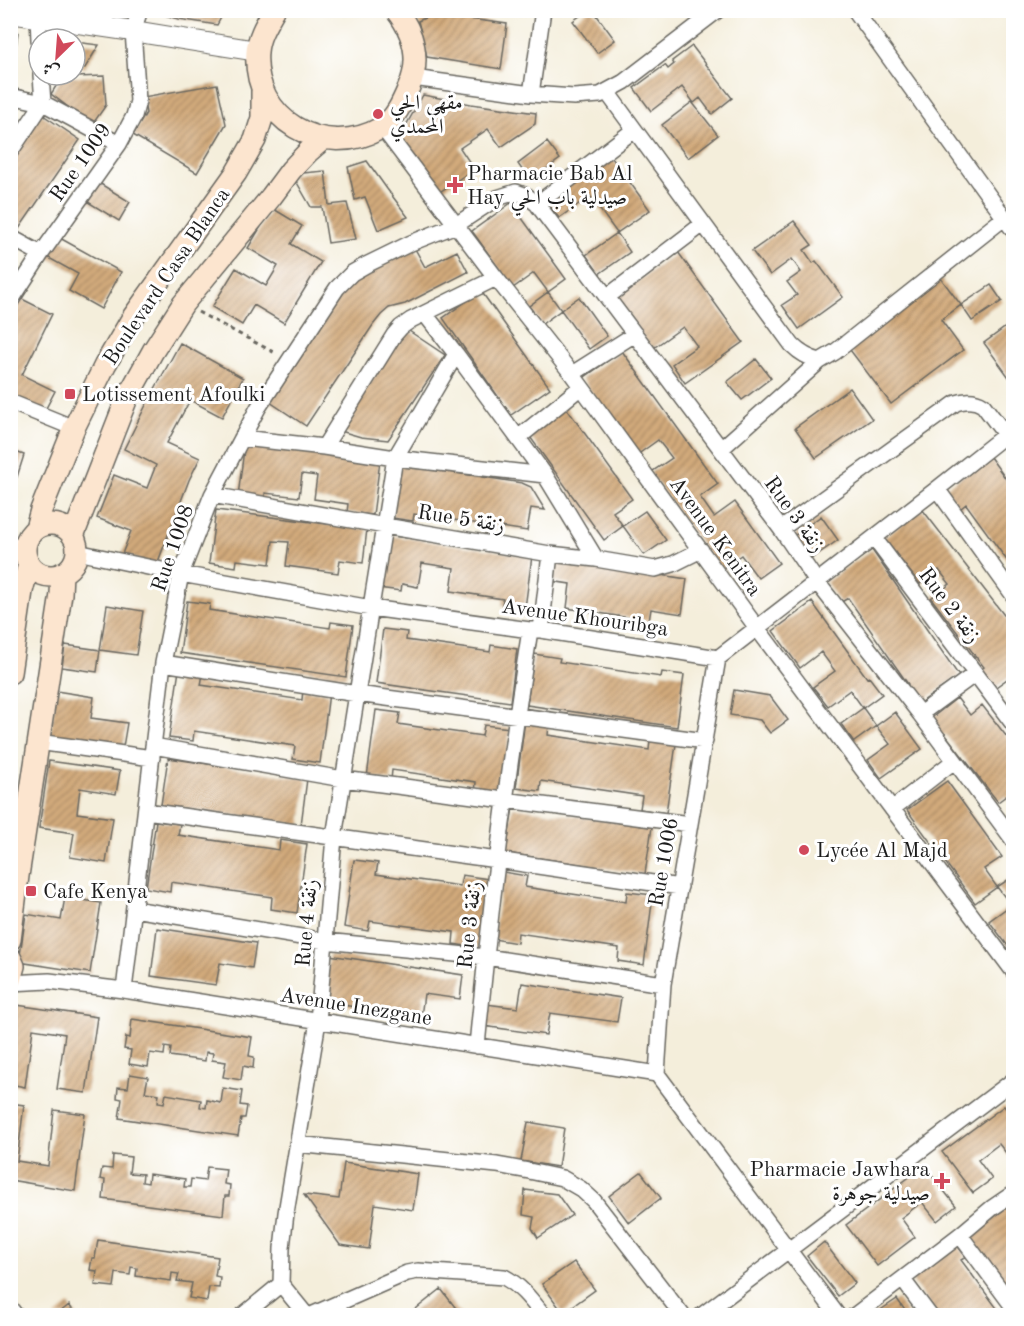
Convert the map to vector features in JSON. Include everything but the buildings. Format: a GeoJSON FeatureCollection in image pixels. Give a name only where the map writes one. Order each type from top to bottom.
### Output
{"type":"FeatureCollection","features":[{"type":"Feature","properties":{"kind":"main road"},"geometry":{"type":"LineString","coordinates":[[274,10],[263,29],[257,51],[257,71],[262,91],[277,113],[298,130],[323,139],[342,140],[382,127],[401,107],[413,78],[416,58],[404,15]]}},
{"type":"Feature","properties":{"kind":"main road","name":"Boulevard Casa Blanca"},"geometry":{"type":"LineString","coordinates":[[36,528],[74,428],[105,365],[133,317],[236,173],[255,140],[262,117],[262,91]]}},
{"type":"Feature","properties":{"kind":"main road","name":"Boulevard Casa Blanca"},"geometry":{"type":"LineString","coordinates":[[75,544],[127,398],[153,351],[183,304],[291,170],[323,139]]}},
{"type":"Feature","properties":{"kind":"main road"},"geometry":{"type":"LineString","coordinates":[[10,673],[22,591],[21,553],[27,540],[36,528],[52,524],[68,530],[75,544],[75,561],[63,573],[54,576],[36,571],[21,553]]}},
{"type":"Feature","properties":{"kind":"main road"},"geometry":{"type":"LineString","coordinates":[[10,940],[63,573]]}},
{"type":"Feature","properties":{"kind":"street"},"geometry":{"type":"LineString","coordinates":[[133,30],[140,10]]}},
{"type":"Feature","properties":{"kind":"street"},"geometry":{"type":"LineString","coordinates":[[531,94],[543,10]]}},
{"type":"Feature","properties":{"kind":"street"},"geometry":{"type":"LineString","coordinates":[[413,78],[531,94],[589,97],[607,92],[624,82],[718,10]]}},
{"type":"Feature","properties":{"kind":"street"},"geometry":{"type":"LineString","coordinates":[[855,10],[1014,231]]}},
{"type":"Feature","properties":{"kind":"street"},"geometry":{"type":"LineString","coordinates":[[10,13],[133,30],[257,51]]}},
{"type":"Feature","properties":{"kind":"street"},"geometry":{"type":"LineString","coordinates":[[38,17],[38,27]]}},
{"type":"Feature","properties":{"kind":"street","name":"Rue 1009"},"geometry":{"type":"LineString","coordinates":[[10,302],[119,144],[134,116],[138,101],[133,30]]}},
{"type":"Feature","properties":{"kind":"street"},"geometry":{"type":"LineString","coordinates":[[10,152],[43,103],[42,87]]}},
{"type":"Feature","properties":{"kind":"street"},"geometry":{"type":"LineString","coordinates":[[607,92],[792,345],[799,352],[820,361]]}},
{"type":"Feature","properties":{"kind":"street"},"geometry":{"type":"LineString","coordinates":[[10,96],[43,103],[119,144]]}},
{"type":"Feature","properties":{"kind":"street","name":"Avenue Kenitra"},"geometry":{"type":"LineString","coordinates":[[382,127],[572,374],[757,628],[1014,972]]}},
{"type":"Feature","properties":{"kind":"street"},"geometry":{"type":"LineString","coordinates":[[456,225],[497,198],[516,192],[528,196],[540,207],[634,130]]}},
{"type":"Feature","properties":{"kind":"street","name":"Rue 3 زنقة"},"geometry":{"type":"LineString","coordinates":[[540,207],[781,529],[817,582],[920,714],[1014,841]]}},
{"type":"Feature","properties":{"kind":"street"},"geometry":{"type":"LineString","coordinates":[[721,449],[820,361],[835,352],[1004,218]]}},
{"type":"Feature","properties":{"kind":"street"},"geometry":{"type":"LineString","coordinates":[[607,297],[703,224]]}},
{"type":"Feature","properties":{"kind":"street","name":"Rue 1008"},"geometry":{"type":"LineString","coordinates":[[124,990],[163,663],[181,573],[212,495],[258,408],[337,288],[352,273],[456,225]]}},
{"type":"Feature","properties":{"kind":"street"},"geometry":{"type":"LineString","coordinates":[[10,237],[41,254]]}},
{"type":"Feature","properties":{"kind":"street"},"geometry":{"type":"LineString","coordinates":[[324,447],[401,327],[496,278]]}},
{"type":"Feature","properties":{"kind":"street"},"geometry":{"type":"LineString","coordinates":[[425,314],[545,475],[596,559]]}},
{"type":"Feature","properties":{"kind":"street"},"geometry":{"type":"LineString","coordinates":[[572,374],[635,334]]}},
{"type":"Feature","properties":{"kind":"street"},"geometry":{"type":"LineString","coordinates":[[395,458],[456,354]]}},
{"type":"Feature","properties":{"kind":"street"},"geometry":{"type":"LineString","coordinates":[[518,438],[581,387]]}},
{"type":"Feature","properties":{"kind":"street"},"geometry":{"type":"LineString","coordinates":[[718,658],[937,489],[1011,436],[980,403],[966,400],[956,403],[781,529]]}},
{"type":"Feature","properties":{"kind":"street"},"geometry":{"type":"LineString","coordinates":[[10,402],[74,428]]}},
{"type":"Feature","properties":{"kind":"street"},"geometry":{"type":"LineString","coordinates":[[242,438],[545,475]]}},
{"type":"Feature","properties":{"kind":"street","name":"Rue 4 زنقة"},"geometry":{"type":"LineString","coordinates":[[281,1284],[282,1248],[318,1021],[334,837],[395,458]]}},
{"type":"Feature","properties":{"kind":"street"},"geometry":{"type":"LineString","coordinates":[[937,489],[1014,596]]}},
{"type":"Feature","properties":{"kind":"street","name":"Rue 5 زنقة"},"geometry":{"type":"LineString","coordinates":[[212,495],[550,554],[654,569],[674,564],[701,550]]}},
{"type":"Feature","properties":{"kind":"street","name":"Rue 2 زنقة"},"geometry":{"type":"LineString","coordinates":[[874,538],[975,674],[1008,706],[1014,725]]}},
{"type":"Feature","properties":{"kind":"street","name":"Avenue Khouribga"},"geometry":{"type":"LineString","coordinates":[[75,544],[181,573],[371,608],[718,658]]}},
{"type":"Feature","properties":{"kind":"street","name":"Rue 3 زنقة"},"geometry":{"type":"LineString","coordinates":[[477,1046],[504,799],[516,715],[550,554]]}},
{"type":"Feature","properties":{"kind":"street","name":"Rue 1006"},"geometry":{"type":"LineString","coordinates":[[657,1074],[663,984],[718,658]]}},
{"type":"Feature","properties":{"kind":"street"},"geometry":{"type":"LineString","coordinates":[[163,663],[357,694],[705,741]]}},
{"type":"Feature","properties":{"kind":"street"},"geometry":{"type":"LineString","coordinates":[[920,714],[975,674]]}},
{"type":"Feature","properties":{"kind":"street"},"geometry":{"type":"LineString","coordinates":[[38,742],[153,752],[690,824]]}},
{"type":"Feature","properties":{"kind":"street"},"geometry":{"type":"LineString","coordinates":[[892,809],[954,761]]}},
{"type":"Feature","properties":{"kind":"street"},"geometry":{"type":"LineString","coordinates":[[146,811],[680,887]]}},
{"type":"Feature","properties":{"kind":"street"},"geometry":{"type":"LineString","coordinates":[[134,909],[325,941],[486,957],[663,984]]}},
{"type":"Feature","properties":{"kind":"street","name":"Avenue Inezgane"},"geometry":{"type":"LineString","coordinates":[[11,972],[49,981],[124,990],[657,1074]]}},
{"type":"Feature","properties":{"kind":"street"},"geometry":{"type":"LineString","coordinates":[[657,1074],[838,1316]]}},
{"type":"Feature","properties":{"kind":"street"},"geometry":{"type":"LineString","coordinates":[[701,1316],[1014,1080]]}},
{"type":"Feature","properties":{"kind":"street"},"geometry":{"type":"LineString","coordinates":[[297,1143],[497,1165],[562,1178],[594,1201],[682,1316]]}},
{"type":"Feature","properties":{"kind":"street"},"geometry":{"type":"LineString","coordinates":[[854,1316],[1014,1193]]}},
{"type":"Feature","properties":{"kind":"street"},"geometry":{"type":"LineString","coordinates":[[960,1235],[1014,1308]]}},
{"type":"Feature","properties":{"kind":"street"},"geometry":{"type":"LineString","coordinates":[[242,1316],[281,1284],[308,1316],[407,1273],[418,1271],[504,1277],[525,1293],[544,1316]]}},
{"type":"Feature","properties":{"kind":"street"},"geometry":{"type":"LineString","coordinates":[[903,1280],[930,1316]]}},
{"type":"Feature","properties":{"kind":"street"},"geometry":{"type":"LineString","coordinates":[[10,1308],[16,1316]]}},
{"type":"Feature","properties":{"kind":"path"},"geometry":{"type":"LineString","coordinates":[[183,304],[289,361]]}},
{"type":"Feature","properties":{"kind":"place","name":"مقهى الحي المحمدي"},"geometry":{"type":"Point","coordinates":[378,114]}},
{"type":"Feature","properties":{"kind":"place","name":"Pharmacie Bab Al Hay صيدلية باب الحي"},"geometry":{"type":"Point","coordinates":[455,185]}},
{"type":"Feature","properties":{"kind":"place","name":"Lotissement Afoulki"},"geometry":{"type":"Point","coordinates":[70,394]}},
{"type":"Feature","properties":{"kind":"place","name":"Lycée Al Majd"},"geometry":{"type":"Point","coordinates":[804,850]}},
{"type":"Feature","properties":{"kind":"place","name":"Cafe Kenya"},"geometry":{"type":"Point","coordinates":[31,891]}},
{"type":"Feature","properties":{"kind":"place","name":"Pharmacie Jawhara صيدلية جوهرة"},"geometry":{"type":"Point","coordinates":[942,1181]}}]}
